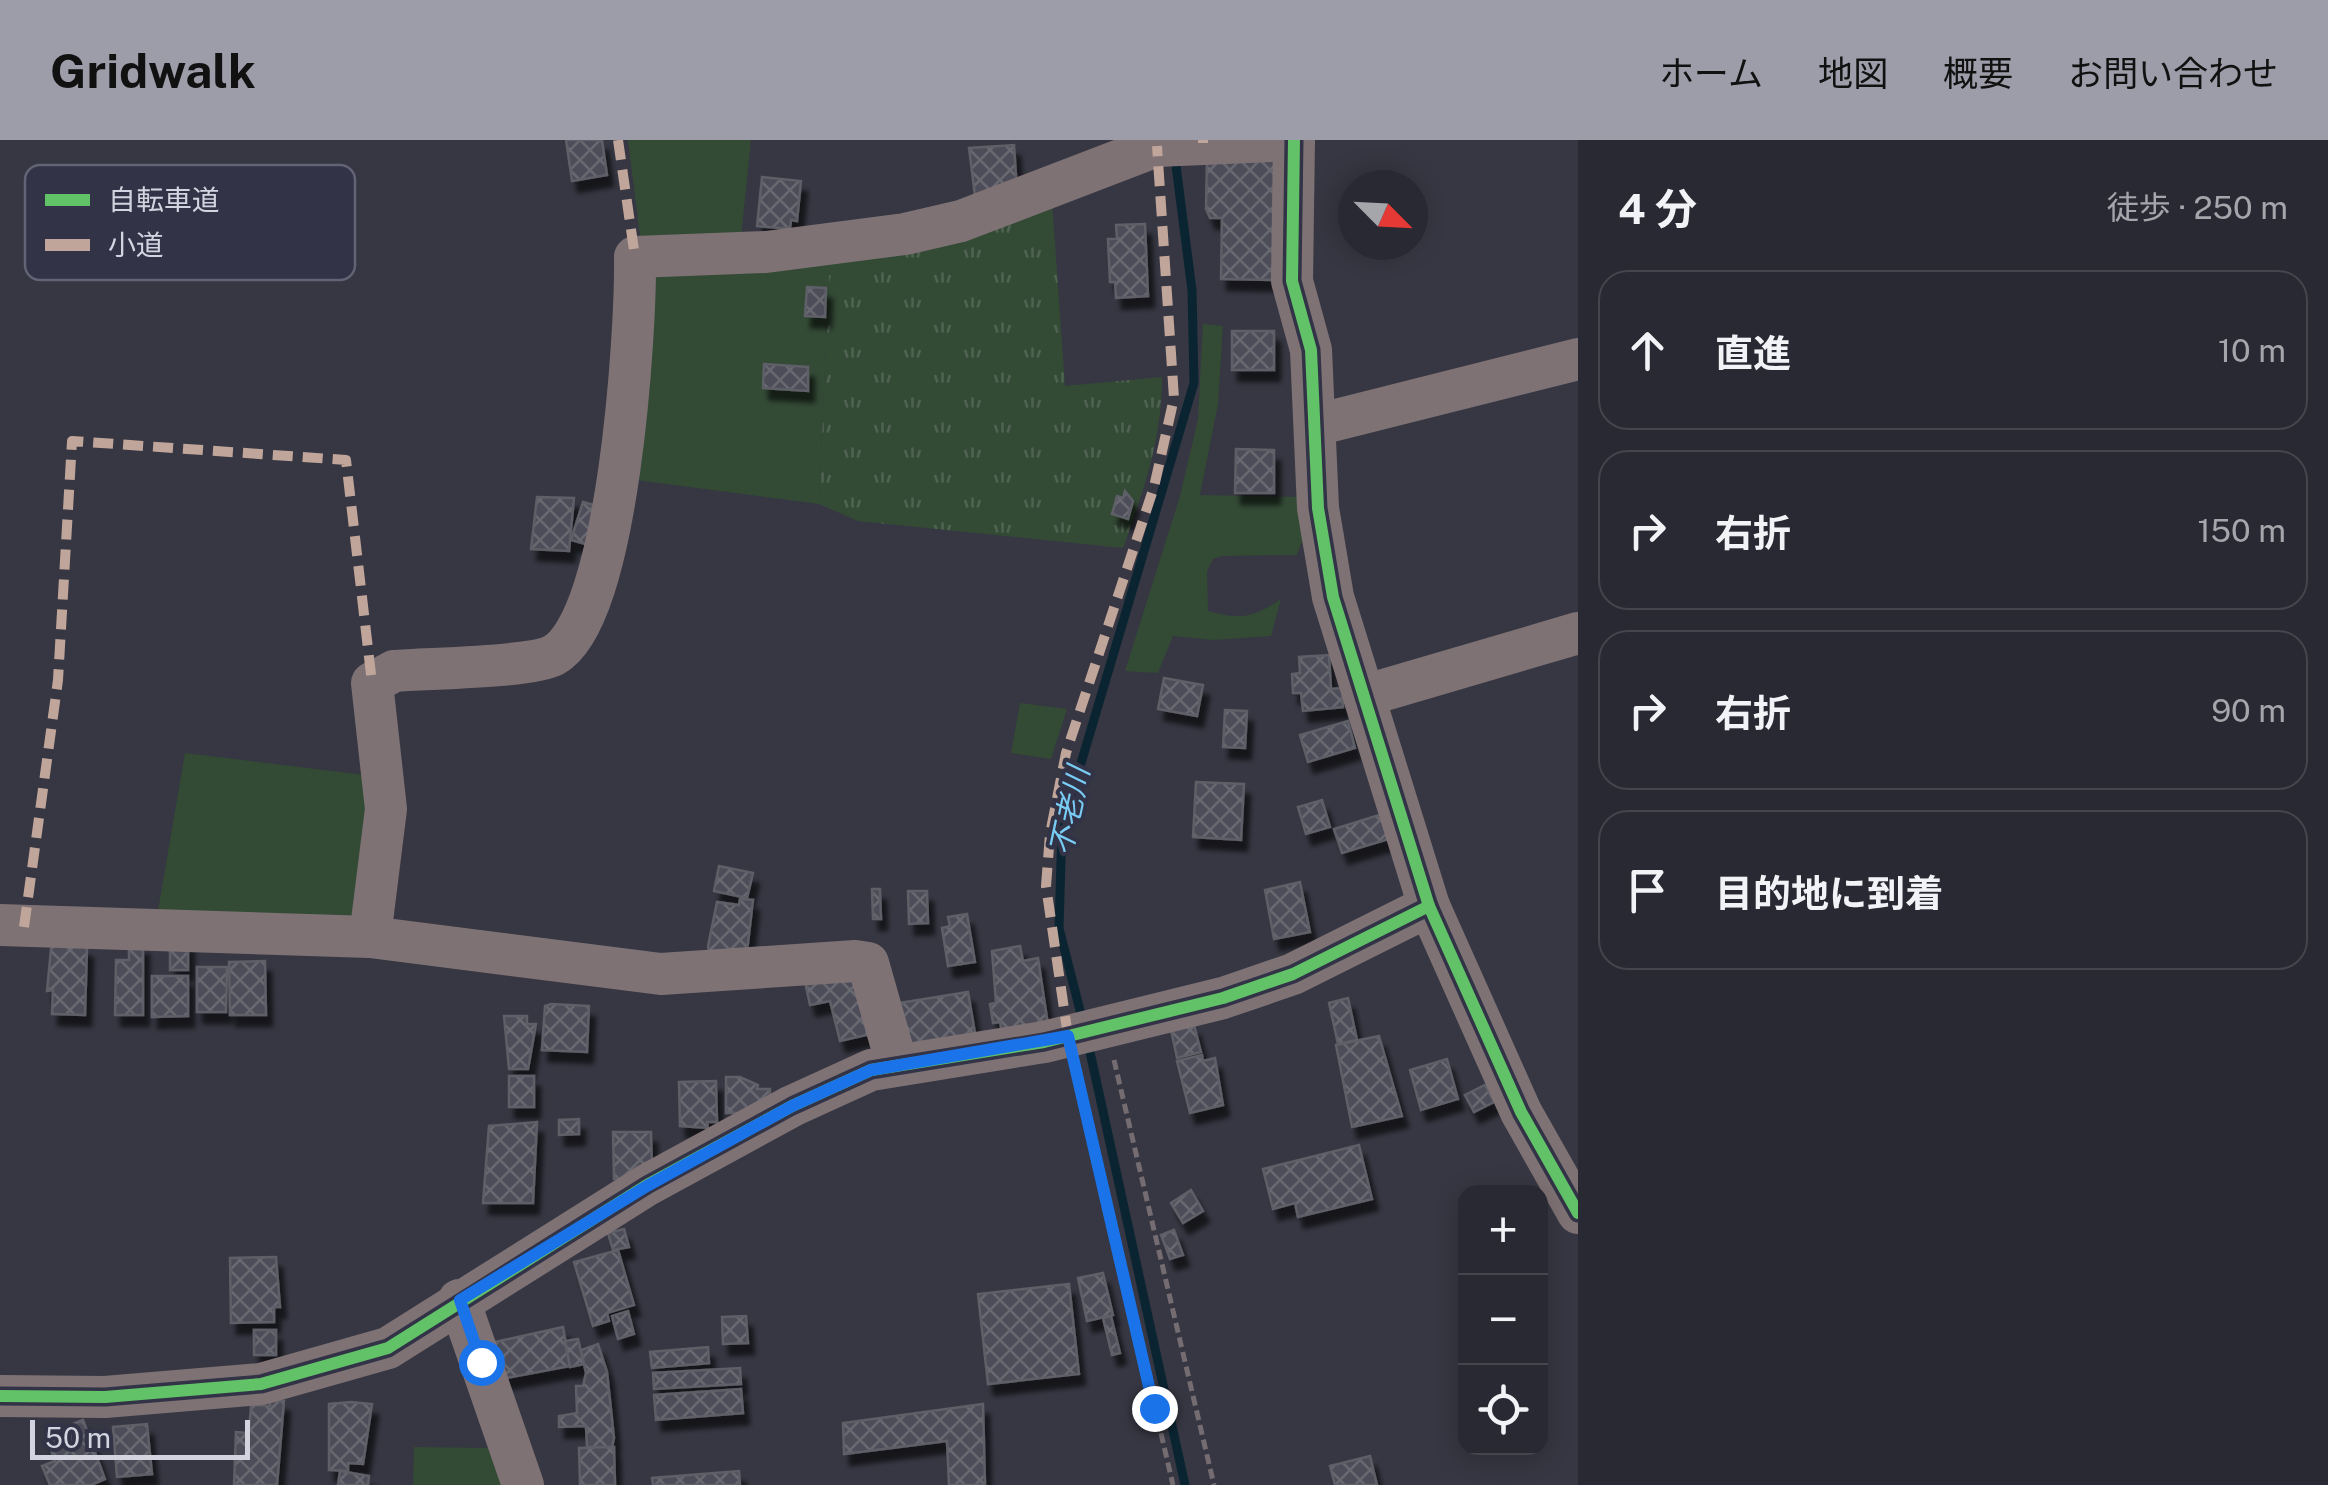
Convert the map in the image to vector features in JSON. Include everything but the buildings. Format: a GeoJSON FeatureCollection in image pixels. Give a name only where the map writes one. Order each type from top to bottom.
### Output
{"type":"FeatureCollection","features":[{"type":"Feature","properties":{"kind":"street"},"geometry":{"type":"LineString","coordinates":[[370,937],[386,809],[372,683],[394,671],[548,658],[572,638],[606,550],[620,483],[636,257],[766,252],[905,234],[961,221],[1174,145],[1294,140],[1292,281],[1311,350],[1318,508],[1333,597],[1367,695],[1429,906],[1521,1112],[1578,1213]]}},
{"type":"Feature","properties":{"kind":"street"},"geometry":{"type":"LineString","coordinates":[[1316,425],[1578,359]]}},
{"type":"Feature","properties":{"kind":"street"},"geometry":{"type":"LineString","coordinates":[[1367,695],[1578,633]]}},
{"type":"Feature","properties":{"kind":"street"},"geometry":{"type":"LineString","coordinates":[[0,1396],[105,1397],[260,1384],[388,1348],[647,1186],[792,1106],[871,1070],[1089,1035],[1223,998],[1293,974],[1429,906]]}},
{"type":"Feature","properties":{"kind":"street"},"geometry":{"type":"LineString","coordinates":[[0,925],[370,937],[661,974],[868,963],[897,1066]]}},
{"type":"Feature","properties":{"kind":"street"},"geometry":{"type":"LineString","coordinates":[[460,1300],[523,1485]]}},
{"type":"Feature","properties":{"kind":"path"},"geometry":{"type":"LineString","coordinates":[[1089,1035],[1173,1485]]}},
{"type":"Feature","properties":{"kind":"path"},"geometry":{"type":"LineString","coordinates":[[1089,1035],[1214,1485]]}},
{"type":"Feature","properties":{"kind":"green space"},"geometry":{"type":"Polygon","coordinates":[[[628,140],[751,140],[740,247],[641,244],[628,140]]]}},
{"type":"Feature","properties":{"kind":"green space"},"geometry":{"type":"Polygon","coordinates":[[[1052,201],[1065,386],[1162,377],[1155,443],[1123,548],[858,521],[819,504],[830,256],[1052,201]]]}},
{"type":"Feature","properties":{"kind":"green space"},"geometry":{"type":"Polygon","coordinates":[[[830,256],[819,504],[636,480],[654,268],[830,256]]]}},
{"type":"Feature","properties":{"kind":"green space"},"geometry":{"type":"Polygon","coordinates":[[[1203,324],[1223,326],[1218,404],[1200,495],[1301,497],[1306,530],[1297,555],[1221,556],[1213,559],[1207,571],[1208,611],[1246,616],[1281,599],[1271,636],[1214,640],[1173,636],[1158,673],[1125,671],[1180,496],[1198,419],[1203,324]]]}},
{"type":"Feature","properties":{"kind":"green space"},"geometry":{"type":"Polygon","coordinates":[[[1020,703],[1067,709],[1051,759],[1011,753],[1020,703]]]}},
{"type":"Feature","properties":{"kind":"green space"},"geometry":{"type":"Polygon","coordinates":[[[185,753],[381,777],[363,926],[156,922],[185,753]]]}},
{"type":"Feature","properties":{"kind":"green space"},"geometry":{"type":"Polygon","coordinates":[[[414,1447],[491,1448],[504,1485],[413,1485],[414,1447]]]}},
{"type":"Feature","properties":{"kind":"waterway","name":"不老川"},"geometry":{"type":"LineString","coordinates":[[1082,1018],[1059,928],[1062,827],[1194,383],[1192,290],[1175,158]]}},
{"type":"Feature","properties":{"kind":"waterway","name":"不老川"},"geometry":{"type":"LineString","coordinates":[[1088,1043],[1185,1485]]}},
{"type":"Feature","properties":{"kind":"marked path"},"geometry":{"type":"LineString","coordinates":[[618,140],[635,257]]}},
{"type":"Feature","properties":{"kind":"marked path"},"geometry":{"type":"LineString","coordinates":[[1068,1036],[1046,886],[1050,834],[1066,753],[1154,487],[1174,398],[1157,146]]}},
{"type":"Feature","properties":{"kind":"marked path"},"geometry":{"type":"LineString","coordinates":[[24,927],[58,680],[72,441],[346,460],[372,683]]}},
{"type":"Feature","properties":{"kind":"cycle path"},"geometry":{"type":"LineString","coordinates":[[1294,140],[1292,281],[1311,350],[1318,508],[1333,597],[1429,906],[1521,1112],[1578,1213]]}},
{"type":"Feature","properties":{"kind":"cycle path"},"geometry":{"type":"LineString","coordinates":[[0,1396],[105,1397],[261,1384],[388,1348],[647,1185],[792,1106],[871,1070],[1044,1042],[1223,998],[1293,974],[1429,906]]}},
{"type":"Feature","properties":{"kind":"route"},"geometry":{"type":"LineString","coordinates":[[481,1362],[460,1300],[647,1186],[792,1106],[871,1070],[1068,1036],[1154,1408]]}}]}
